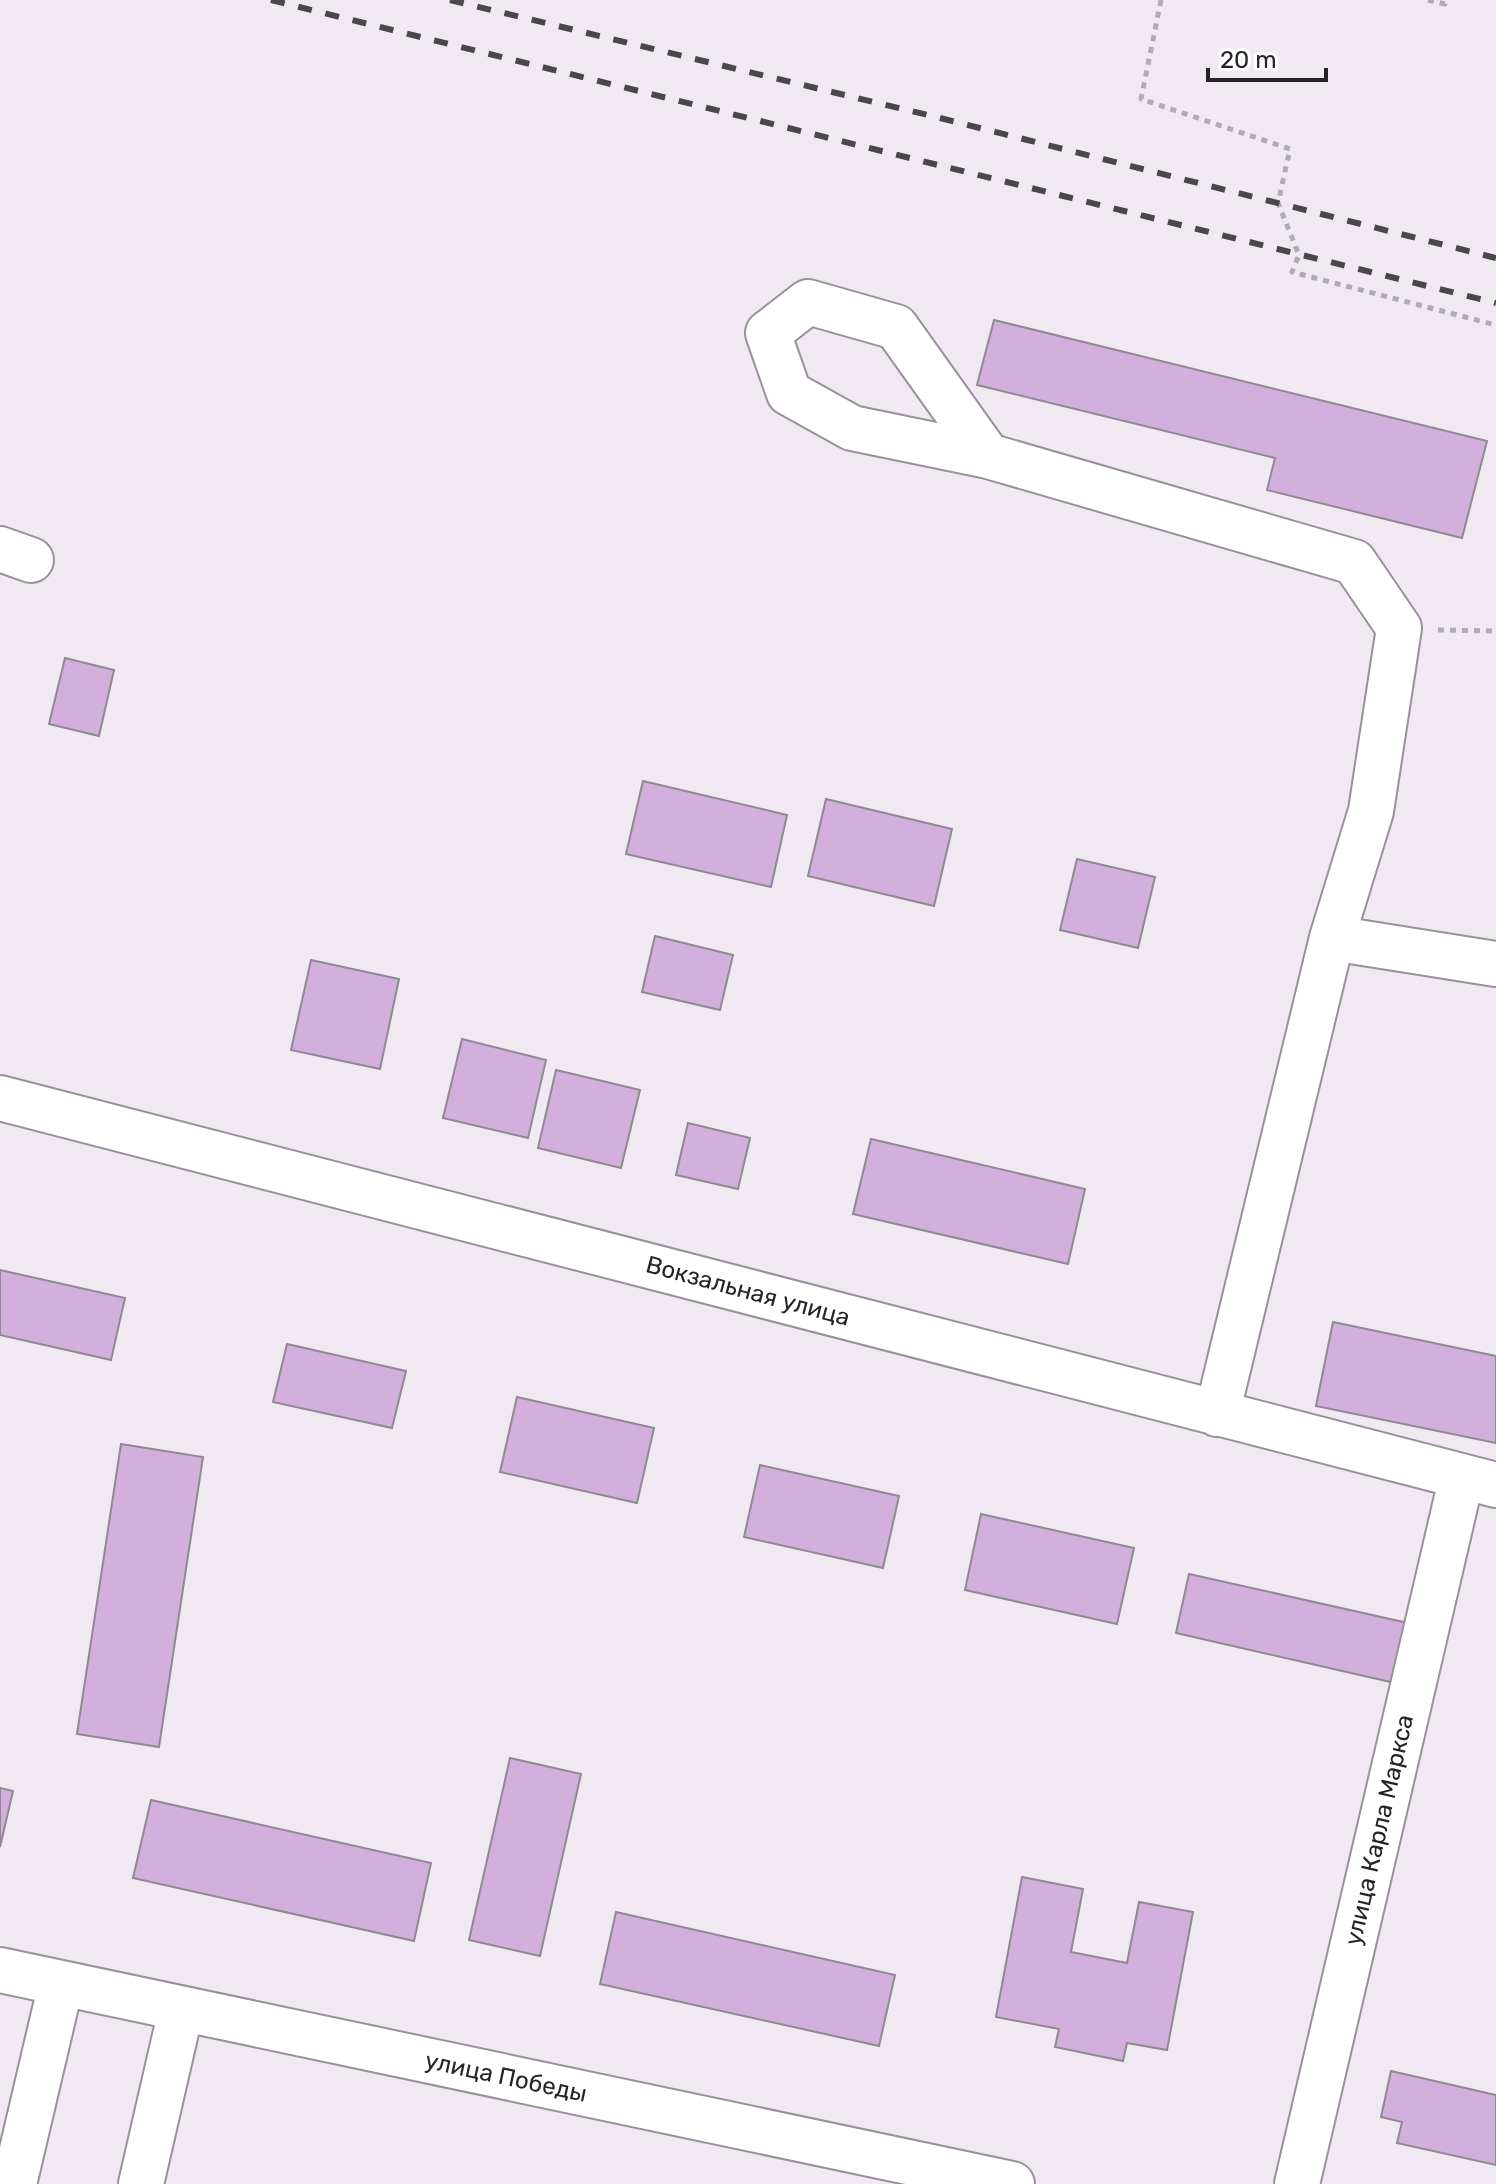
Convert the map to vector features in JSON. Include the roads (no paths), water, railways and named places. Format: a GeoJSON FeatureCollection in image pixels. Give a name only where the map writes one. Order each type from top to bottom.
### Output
{"type":"FeatureCollection","features":[{"type":"Feature","properties":{"kind":"street"},"geometry":{"type":"LineString","coordinates":[[988,456],[896,327],[808,302],[768,333],[789,393],[852,428],[988,456],[1354,562],[1399,628],[1371,811],[1332,938],[1217,1414]]}},
{"type":"Feature","properties":{"kind":"street"},"geometry":{"type":"LineString","coordinates":[[1332,938],[1496,964]]}},
{"type":"Feature","properties":{"kind":"street","name":"Вокзальная улица"},"geometry":{"type":"LineString","coordinates":[[0,1098],[1479,1480]]}},
{"type":"Feature","properties":{"kind":"street","name":"улица Карла Маркса"},"geometry":{"type":"LineString","coordinates":[[1297,2184],[1479,1480]]}},
{"type":"Feature","properties":{"kind":"street","name":"улица Победы"},"geometry":{"type":"LineString","coordinates":[[0,1970],[987,2181]]}},
{"type":"Feature","properties":{"kind":"street"},"geometry":{"type":"LineString","coordinates":[[14,2184],[61,1984]]}},
{"type":"Feature","properties":{"kind":"street"},"geometry":{"type":"LineString","coordinates":[[141,2184],[181,2010]]}},
{"type":"Feature","properties":{"kind":"railway"},"geometry":{"type":"LineString","coordinates":[[271,0],[1496,303]]}},
{"type":"Feature","properties":{"kind":"railway"},"geometry":{"type":"LineString","coordinates":[[450,0],[936,117],[1496,258]]}}]}
